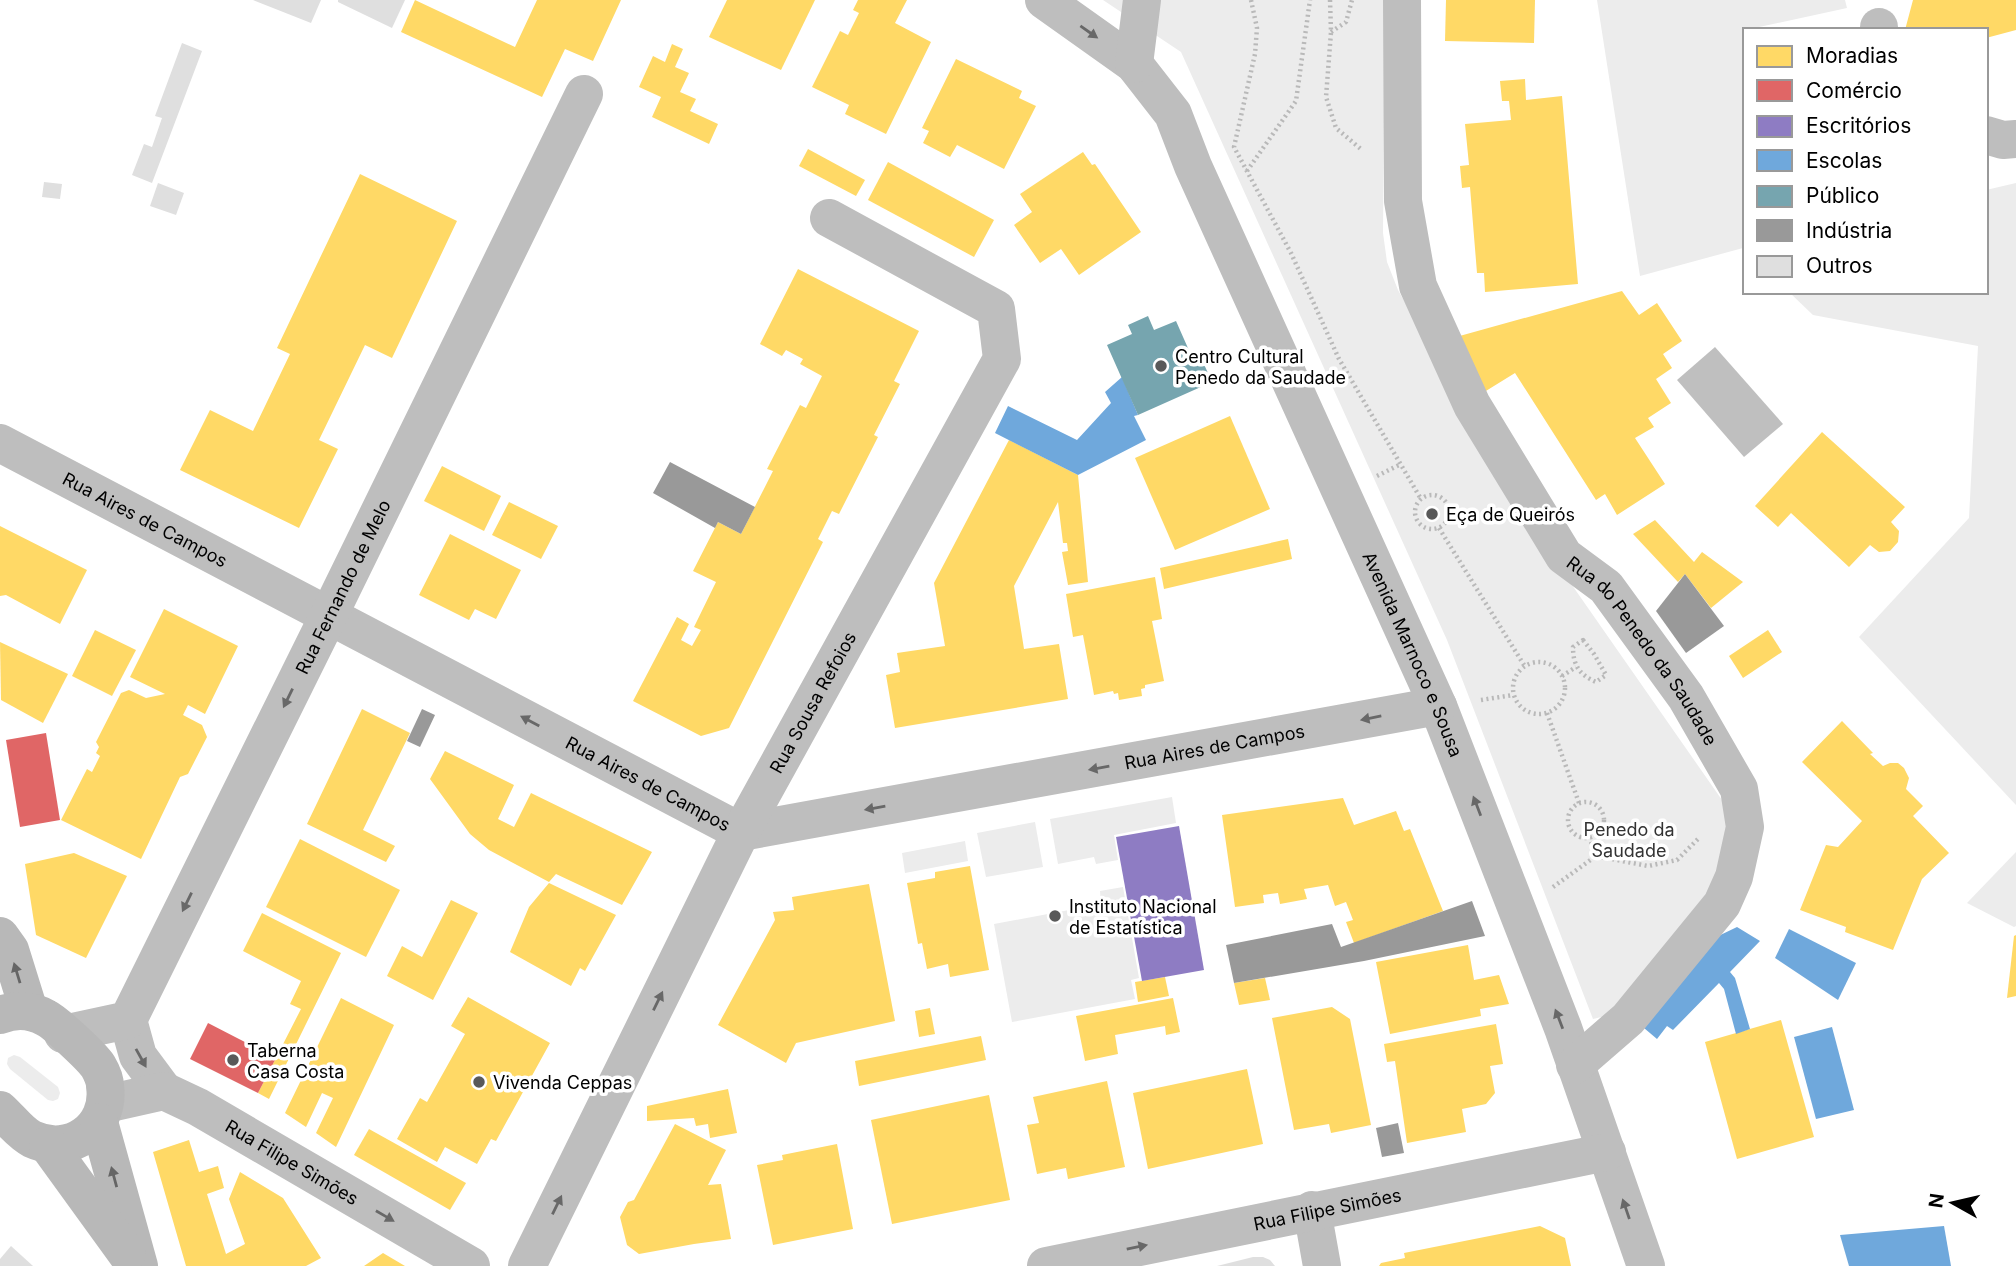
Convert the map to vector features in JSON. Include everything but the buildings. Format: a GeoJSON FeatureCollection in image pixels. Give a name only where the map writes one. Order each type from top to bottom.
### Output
{"type":"FeatureCollection","features":[{"type":"Feature","properties":{"kind":"main road"},"geometry":{"type":"LineString","coordinates":[[0,936],[10,950],[14,1013],[47,1018],[98,1066],[105,1084],[103,1113],[137,1266]]}},
{"type":"Feature","properties":{"kind":"main road"},"geometry":{"type":"LineString","coordinates":[[0,1110],[29,1138],[48,1145],[68,1144],[86,1136],[103,1113]]}},
{"type":"Feature","properties":{"kind":"main road"},"geometry":{"type":"LineString","coordinates":[[48,1145],[137,1266]]}},
{"type":"Feature","properties":{"kind":"street","name":"Avenida Marnoco e Sousa"},"geometry":{"type":"LineString","coordinates":[[1044,0],[1134,64],[1172,114],[1193,166],[1438,706],[1575,1065],[1646,1266]]}},
{"type":"Feature","properties":{"kind":"street"},"geometry":{"type":"LineString","coordinates":[[1134,64],[1142,0]]}},
{"type":"Feature","properties":{"kind":"street","name":"Rua do Penedo da Saudade"},"geometry":{"type":"LineString","coordinates":[[1402,0],[1402,201],[1418,286],[1472,405],[1564,556],[1606,587],[1686,697],[1739,789],[1745,827],[1734,877],[1723,904],[1628,1019],[1575,1065]]}},
{"type":"Feature","properties":{"kind":"street","name":"Rua Fernando de Melo"},"geometry":{"type":"LineString","coordinates":[[128,1020],[330,615],[584,94]]}},
{"type":"Feature","properties":{"kind":"street"},"geometry":{"type":"LineString","coordinates":[[1988,136],[2003,140],[2016,139]]}},
{"type":"Feature","properties":{"kind":"street","name":"Rua Sousa Refoios"},"geometry":{"type":"LineString","coordinates":[[527,1266],[741,832],[1002,359],[996,309],[829,218]]}},
{"type":"Feature","properties":{"kind":"street","name":"Rua Aires de Campos"},"geometry":{"type":"LineString","coordinates":[[0,443],[741,832],[1438,706]]}},
{"type":"Feature","properties":{"kind":"street"},"geometry":{"type":"LineString","coordinates":[[64,1034],[128,1020],[138,1056],[164,1091],[103,1113]]}},
{"type":"Feature","properties":{"kind":"street","name":"Rua Filipe Simões"},"geometry":{"type":"LineString","coordinates":[[164,1091],[198,1107],[471,1266]]}},
{"type":"Feature","properties":{"kind":"street","name":"Rua Filipe Simões"},"geometry":{"type":"LineString","coordinates":[[1046,1266],[1607,1152]]}},
{"type":"Feature","properties":{"kind":"street"},"geometry":{"type":"LineString","coordinates":[[1312,1210],[1322,1266]]}},
{"type":"Feature","properties":{"kind":"path"},"geometry":{"type":"LineString","coordinates":[[1251,0],[1257,28],[1255,54],[1234,147],[1291,253],[1339,359],[1421,499]]}},
{"type":"Feature","properties":{"kind":"path"},"geometry":{"type":"LineString","coordinates":[[1247,171],[1296,102],[1310,0]]}},
{"type":"Feature","properties":{"kind":"path"},"geometry":{"type":"LineString","coordinates":[[1330,0],[1331,32],[1326,97],[1336,128],[1365,152]]}},
{"type":"Feature","properties":{"kind":"path"},"geometry":{"type":"LineString","coordinates":[[1331,32],[1346,22],[1352,0]]}},
{"type":"Feature","properties":{"kind":"path"},"geometry":{"type":"LineString","coordinates":[[1439,497],[1447,504],[1447,520],[1439,528],[1429,529],[1419,524],[1415,513],[1421,499],[1439,497]]}},
{"type":"Feature","properties":{"kind":"path"},"geometry":{"type":"LineString","coordinates":[[1439,528],[1524,666]]}},
{"type":"Feature","properties":{"kind":"path"},"geometry":{"type":"LineString","coordinates":[[1583,640],[1606,675],[1596,682],[1576,667],[1573,647],[1583,640]]}},
{"type":"Feature","properties":{"kind":"path"},"geometry":{"type":"LineString","coordinates":[[1541,661],[1550,663],[1562,676],[1564,694],[1554,709],[1546,713],[1530,713],[1517,702],[1513,695],[1513,678],[1524,666],[1541,661]]}},
{"type":"Feature","properties":{"kind":"path"},"geometry":{"type":"LineString","coordinates":[[1562,676],[1576,667]]}},
{"type":"Feature","properties":{"kind":"path"},"geometry":{"type":"LineString","coordinates":[[1546,713],[1579,803]]}},
{"type":"Feature","properties":{"kind":"path"},"geometry":{"type":"LineString","coordinates":[[1579,803],[1597,804],[1604,814],[1605,821],[1601,832],[1590,839],[1578,837],[1568,823],[1570,811],[1579,803]]}},
{"type":"Feature","properties":{"kind":"path"},"geometry":{"type":"LineString","coordinates":[[1517,910],[1597,856],[1648,866],[1677,860],[1701,837]]}},
{"type":"Feature","properties":{"kind":"path"},"geometry":{"type":"LineString","coordinates":[[1590,839],[1597,856]]}},
{"type":"Feature","properties":{"kind":"green space","name":"Penedo da Saudade"},"geometry":{"type":"Polygon","coordinates":[[[1103,0],[1385,0],[1383,233],[1387,262],[1398,290],[1528,522],[1722,800],[1730,817],[1722,874],[1614,1014],[1593,1019],[1447,640],[1181,52],[1103,0]]]}},
{"type":"Feature","properties":{"kind":"green space"},"geometry":{"type":"Polygon","coordinates":[[[1597,0],[1845,0],[1847,8],[1754,28],[1743,28],[1743,248],[1640,276],[1597,0]]]}},
{"type":"Feature","properties":{"kind":"green space"},"geometry":{"type":"Polygon","coordinates":[[[2016,183],[2016,805],[1859,637],[1969,518],[1978,346],[1813,315],[1791,294],[1988,294],[1988,190],[2016,183]]]}},
{"type":"Feature","properties":{"kind":"green space"},"geometry":{"type":"Polygon","coordinates":[[[1172,797],[1176,823],[1114,835],[1118,860],[1096,864],[1094,857],[1058,864],[1050,819],[1172,797]]]}},
{"type":"Feature","properties":{"kind":"green space"},"geometry":{"type":"Polygon","coordinates":[[[1035,822],[1043,867],[986,877],[977,833],[1035,822]]]}},
{"type":"Feature","properties":{"kind":"green space"},"geometry":{"type":"Polygon","coordinates":[[[965,841],[968,861],[905,873],[902,853],[965,841]]]}},
{"type":"Feature","properties":{"kind":"green space"},"geometry":{"type":"Polygon","coordinates":[[[2016,852],[2016,926],[2014,927],[1967,903],[2016,852]]]}},
{"type":"Feature","properties":{"kind":"green space"},"geometry":{"type":"Polygon","coordinates":[[[1123,887],[1139,978],[1131,980],[1135,999],[1012,1022],[994,924],[1101,904],[1100,891],[1123,887]]]}},
{"type":"Feature","properties":{"kind":"green space"},"geometry":{"type":"Polygon","coordinates":[[[14,1055],[58,1087],[58,1099],[48,1100],[10,1069],[8,1058],[14,1055]]]}},
{"type":"Feature","properties":{"kind":"shaded area"},"geometry":{"type":"Polygon","coordinates":[[[1715,347],[1783,424],[1744,457],[1677,380],[1715,347]]]}},
{"type":"Feature","properties":{"kind":"place","name":"Centro Cultural Penedo da Saudade"},"geometry":{"type":"Point","coordinates":[1161,366]}},
{"type":"Feature","properties":{"kind":"place","name":"Eça de Queirós"},"geometry":{"type":"Point","coordinates":[1432,514]}},
{"type":"Feature","properties":{"kind":"place","name":"Instituto Nacional de Estatística"},"geometry":{"type":"Point","coordinates":[1055,916]}},
{"type":"Feature","properties":{"kind":"place","name":"Taberna Casa Costa"},"geometry":{"type":"Point","coordinates":[233,1060]}},
{"type":"Feature","properties":{"kind":"place","name":"Vivenda Ceppas"},"geometry":{"type":"Point","coordinates":[479,1082]}}]}
